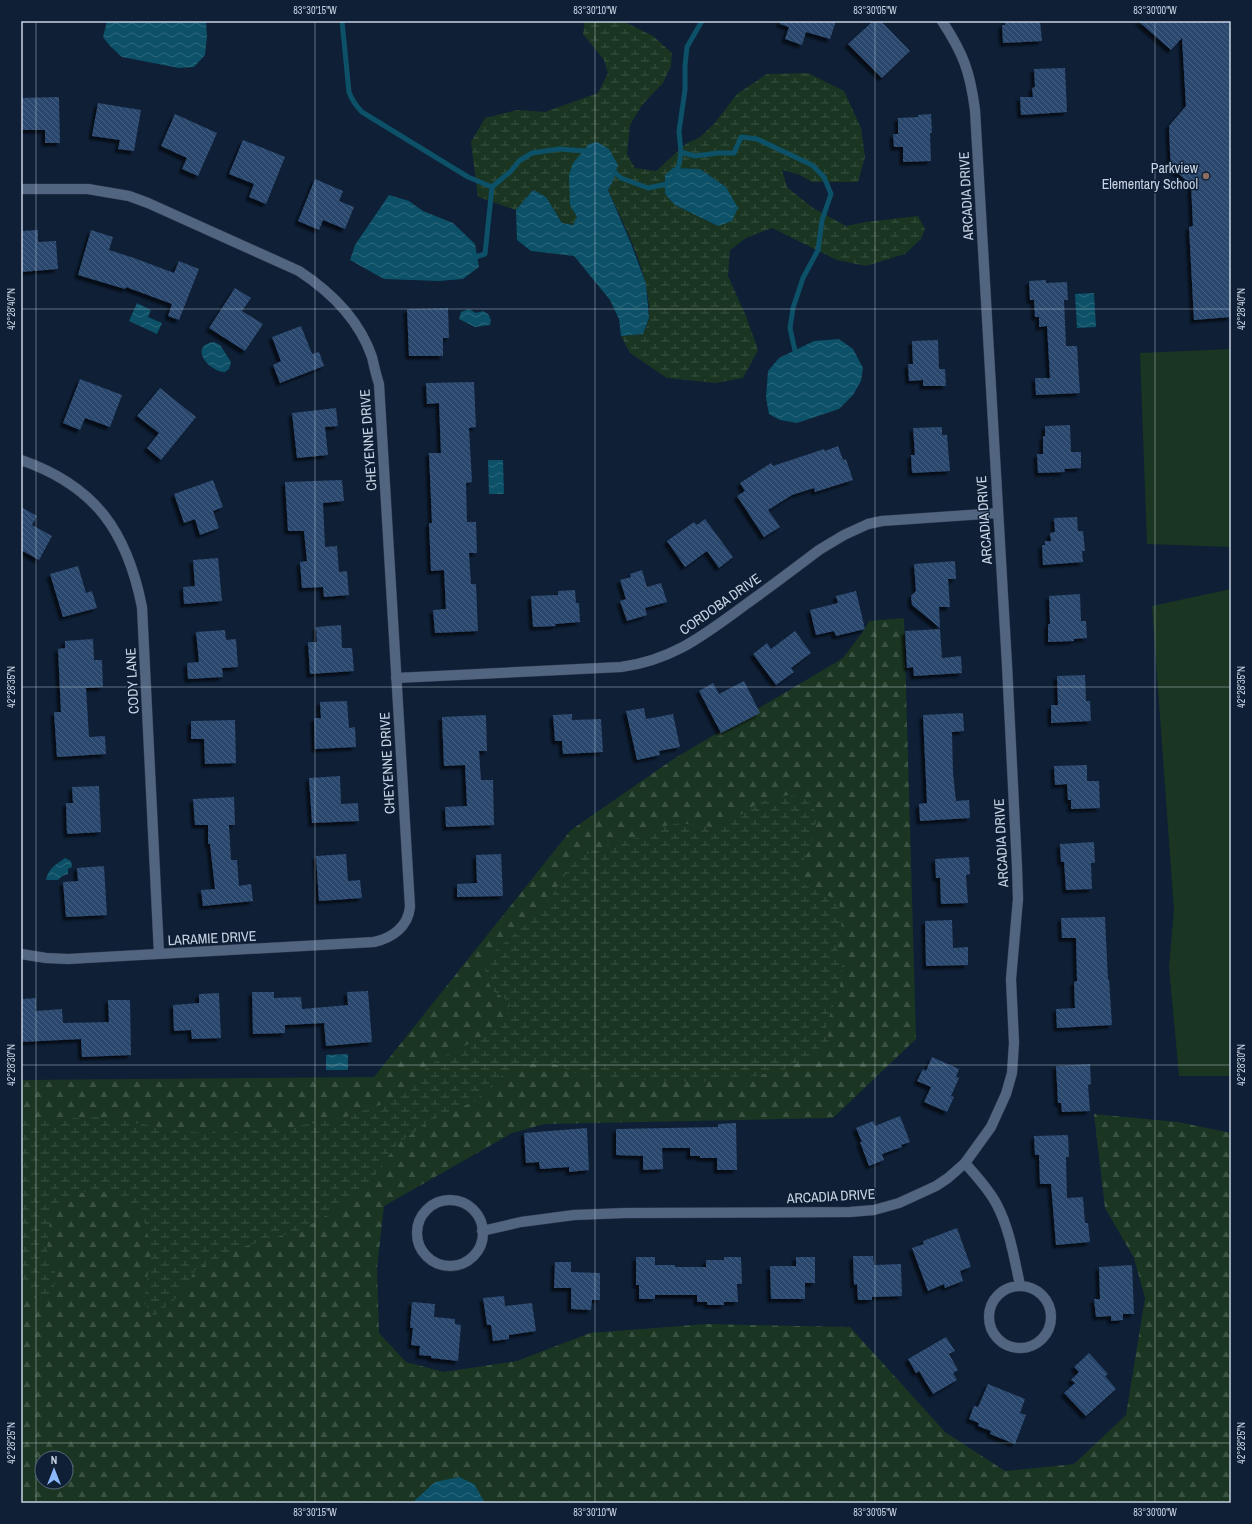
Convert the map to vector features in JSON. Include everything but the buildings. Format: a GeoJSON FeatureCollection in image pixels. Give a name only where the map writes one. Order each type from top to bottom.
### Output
{"type":"FeatureCollection","features":[{"type":"Feature","properties":{"kind":"street","name":"ARCADIA DRIVE"},"geometry":{"type":"LineString","coordinates":[[482,1230],[521,1222],[574,1215],[625,1213],[826,1213],[874,1210],[899,1203],[924,1192],[948,1178],[965,1163],[987,1133],[1006,1094],[1012,1073],[1014,1043],[1011,979],[1018,899],[1007,665],[975,110],[972,86],[967,65],[955,41],[942,21]]}},
{"type":"Feature","properties":{"kind":"street","name":"CHEYENNE DRIVE"},"geometry":{"type":"LineString","coordinates":[[21,189],[88,189],[116,193],[148,203],[299,271],[327,291],[349,316],[360,332],[371,356],[379,384],[410,907],[409,914],[401,929]]}},
{"type":"Feature","properties":{"kind":"street","name":"CODY LANE"},"geometry":{"type":"LineString","coordinates":[[21,460],[63,478],[92,500],[106,517],[118,536],[136,581],[142,615],[159,954]]}},
{"type":"Feature","properties":{"kind":"street","name":"CORDOBA DRIVE"},"geometry":{"type":"LineString","coordinates":[[396,678],[615,667],[642,664],[671,654],[705,635],[819,550],[855,530],[882,521],[998,513]]}},
{"type":"Feature","properties":{"kind":"street","name":"LARAMIE DRIVE"},"geometry":{"type":"LineString","coordinates":[[21,954],[46,958],[68,959],[374,942],[389,938],[401,929]]}},
{"type":"Feature","properties":{"kind":"street"},"geometry":{"type":"LineString","coordinates":[[965,1163],[982,1183],[997,1205],[1010,1241],[1020,1286]]}},
{"type":"Feature","properties":{"kind":"street"},"geometry":{"type":"LineString","coordinates":[[448,1200],[460,1201],[470,1206],[478,1215],[482,1225],[482,1230],[483,1237],[480,1248],[472,1257],[463,1263],[452,1266],[441,1265],[424,1253],[419,1244],[417,1234],[418,1224],[422,1214],[429,1207],[438,1202],[448,1200]]}},
{"type":"Feature","properties":{"kind":"street"},"geometry":{"type":"LineString","coordinates":[[1020,1286],[1030,1287],[1040,1292],[1047,1301],[1051,1311],[1051,1322],[1048,1332],[1041,1340],[1032,1346],[1021,1349],[1011,1348],[999,1340],[990,1328],[988,1318],[994,1299],[1001,1292],[1010,1287],[1020,1286]]}},
{"type":"Feature","properties":{"kind":"green space"},"geometry":{"type":"Polygon","coordinates":[[[585,21],[623,21],[653,36],[672,53],[671,66],[663,83],[642,105],[630,125],[627,154],[635,168],[656,171],[687,143],[699,138],[715,123],[737,94],[767,74],[808,73],[844,91],[861,128],[865,157],[858,182],[812,182],[800,175],[782,170],[787,187],[813,208],[846,226],[866,222],[918,216],[925,229],[921,239],[905,254],[866,266],[837,260],[772,228],[746,238],[730,250],[728,276],[746,316],[758,350],[743,378],[716,383],[667,378],[630,353],[621,336],[643,334],[649,319],[649,301],[646,285],[636,252],[608,190],[613,181],[577,217],[573,225],[562,223],[546,197],[533,190],[516,210],[478,197],[471,142],[485,118],[517,110],[545,112],[598,93],[608,73],[604,60],[583,34],[585,21]],[[673,168],[665,194],[675,205],[718,226],[726,187],[700,169],[673,168]]]}},
{"type":"Feature","properties":{"kind":"green space"},"geometry":{"type":"Polygon","coordinates":[[[1231,349],[1231,547],[1147,544],[1140,353],[1231,349]]]}},
{"type":"Feature","properties":{"kind":"green space"},"geometry":{"type":"Polygon","coordinates":[[[1231,589],[1231,1076],[1179,1076],[1169,967],[1174,910],[1152,606],[1231,589]]]}},
{"type":"Feature","properties":{"kind":"green space"},"geometry":{"type":"Polygon","coordinates":[[[904,618],[916,1039],[833,1118],[545,1124],[512,1133],[384,1206],[377,1268],[379,1333],[406,1362],[444,1372],[517,1361],[590,1333],[707,1324],[850,1327],[945,1432],[1005,1471],[1074,1464],[1126,1415],[1145,1298],[1134,1258],[1105,1208],[1094,1114],[1178,1122],[1231,1133],[1231,1503],[21,1503],[21,1080],[374,1077],[571,830],[672,760],[843,658],[865,629],[869,621],[904,618]]]}},
{"type":"Feature","properties":{"kind":"green space"},"geometry":{"type":"Polygon","coordinates":[[[788,795],[807,800],[818,815],[813,831],[810,849],[801,865],[800,876],[805,885],[839,901],[842,928],[835,942],[843,963],[840,987],[826,1026],[829,1041],[819,1054],[780,1071],[755,1076],[699,1082],[588,1078],[544,1060],[504,1074],[475,1101],[434,1119],[398,1143],[375,1175],[348,1203],[301,1230],[243,1247],[196,1269],[180,1295],[154,1316],[144,1303],[151,1250],[143,1215],[102,1189],[70,1195],[51,1210],[47,1250],[56,1276],[52,1299],[34,1298],[21,1284],[21,1120],[100,1117],[190,1132],[232,1133],[292,1127],[346,1117],[391,1101],[401,1094],[429,1065],[495,1028],[508,1014],[510,1002],[493,991],[487,980],[485,967],[493,953],[545,907],[575,858],[608,845],[640,837],[659,827],[680,823],[719,828],[760,802],[788,795]]]}},
{"type":"Feature","properties":{"kind":"water"},"geometry":{"type":"Polygon","coordinates":[[[107,21],[206,21],[207,36],[205,55],[194,67],[179,68],[122,57],[103,37],[107,21]]]}},
{"type":"Feature","properties":{"kind":"water"},"geometry":{"type":"Polygon","coordinates":[[[597,142],[609,149],[618,165],[613,181],[608,190],[632,246],[646,284],[649,318],[643,334],[621,336],[619,319],[610,300],[574,256],[531,251],[517,240],[516,210],[533,190],[546,197],[562,223],[573,225],[577,217],[570,205],[569,175],[573,163],[589,144],[597,142]]]}},
{"type":"Feature","properties":{"kind":"water"},"geometry":{"type":"Polygon","coordinates":[[[673,168],[700,169],[726,187],[738,208],[732,221],[718,226],[675,205],[665,194],[665,175],[673,168]]]}},
{"type":"Feature","properties":{"kind":"water"},"geometry":{"type":"Polygon","coordinates":[[[389,195],[409,201],[423,211],[453,223],[475,244],[479,267],[463,279],[439,281],[384,279],[350,260],[355,245],[389,195]]]}},
{"type":"Feature","properties":{"kind":"water"},"geometry":{"type":"Polygon","coordinates":[[[1094,293],[1096,327],[1077,328],[1075,294],[1094,293]]]}},
{"type":"Feature","properties":{"kind":"water"},"geometry":{"type":"Polygon","coordinates":[[[137,303],[151,310],[148,317],[162,323],[157,334],[129,321],[137,303]]]}},
{"type":"Feature","properties":{"kind":"water"},"geometry":{"type":"Polygon","coordinates":[[[469,309],[476,313],[483,311],[488,314],[491,320],[490,325],[475,327],[459,319],[461,312],[469,309]]]}},
{"type":"Feature","properties":{"kind":"water"},"geometry":{"type":"Polygon","coordinates":[[[839,339],[853,349],[863,368],[861,381],[853,395],[839,409],[797,423],[780,420],[769,414],[766,398],[768,371],[779,358],[814,341],[839,339]]]}},
{"type":"Feature","properties":{"kind":"water"},"geometry":{"type":"Polygon","coordinates":[[[214,342],[220,345],[231,362],[229,369],[225,372],[213,368],[204,359],[202,354],[202,349],[206,344],[214,342]]]}},
{"type":"Feature","properties":{"kind":"water"},"geometry":{"type":"Polygon","coordinates":[[[488,460],[503,460],[504,494],[489,494],[488,460]]]}},
{"type":"Feature","properties":{"kind":"water"},"geometry":{"type":"Polygon","coordinates":[[[65,858],[71,861],[72,867],[68,869],[68,874],[62,876],[58,880],[46,880],[51,869],[65,858]]]}},
{"type":"Feature","properties":{"kind":"water"},"geometry":{"type":"Polygon","coordinates":[[[348,1054],[348,1070],[326,1070],[326,1055],[348,1054]]]}},
{"type":"Feature","properties":{"kind":"water"},"geometry":{"type":"Polygon","coordinates":[[[459,1477],[474,1484],[485,1503],[412,1503],[435,1482],[459,1477]]]}},
{"type":"Feature","properties":{"kind":"waterway"},"geometry":{"type":"LineString","coordinates":[[342,21],[349,92],[360,110],[468,177],[492,187]]}},
{"type":"Feature","properties":{"kind":"waterway"},"geometry":{"type":"LineString","coordinates":[[674,173],[679,165],[681,152],[679,131],[685,90],[687,47],[702,21]]}},
{"type":"Feature","properties":{"kind":"waterway"},"geometry":{"type":"LineString","coordinates":[[681,152],[695,156],[718,153],[734,153],[741,137],[757,139],[812,165],[824,177],[831,194],[822,220],[818,250],[803,278],[793,308],[790,328],[795,351]]}},
{"type":"Feature","properties":{"kind":"waterway"},"geometry":{"type":"LineString","coordinates":[[472,258],[485,254],[492,187],[511,171],[519,161],[532,153],[559,149],[589,152]]}},
{"type":"Feature","properties":{"kind":"waterway"},"geometry":{"type":"LineString","coordinates":[[611,169],[621,178],[648,188],[667,184],[669,180]]}},
{"type":"Feature","properties":{"kind":"place","name":"Parkview Elementary School"},"geometry":{"type":"Point","coordinates":[1206,176]}}]}
